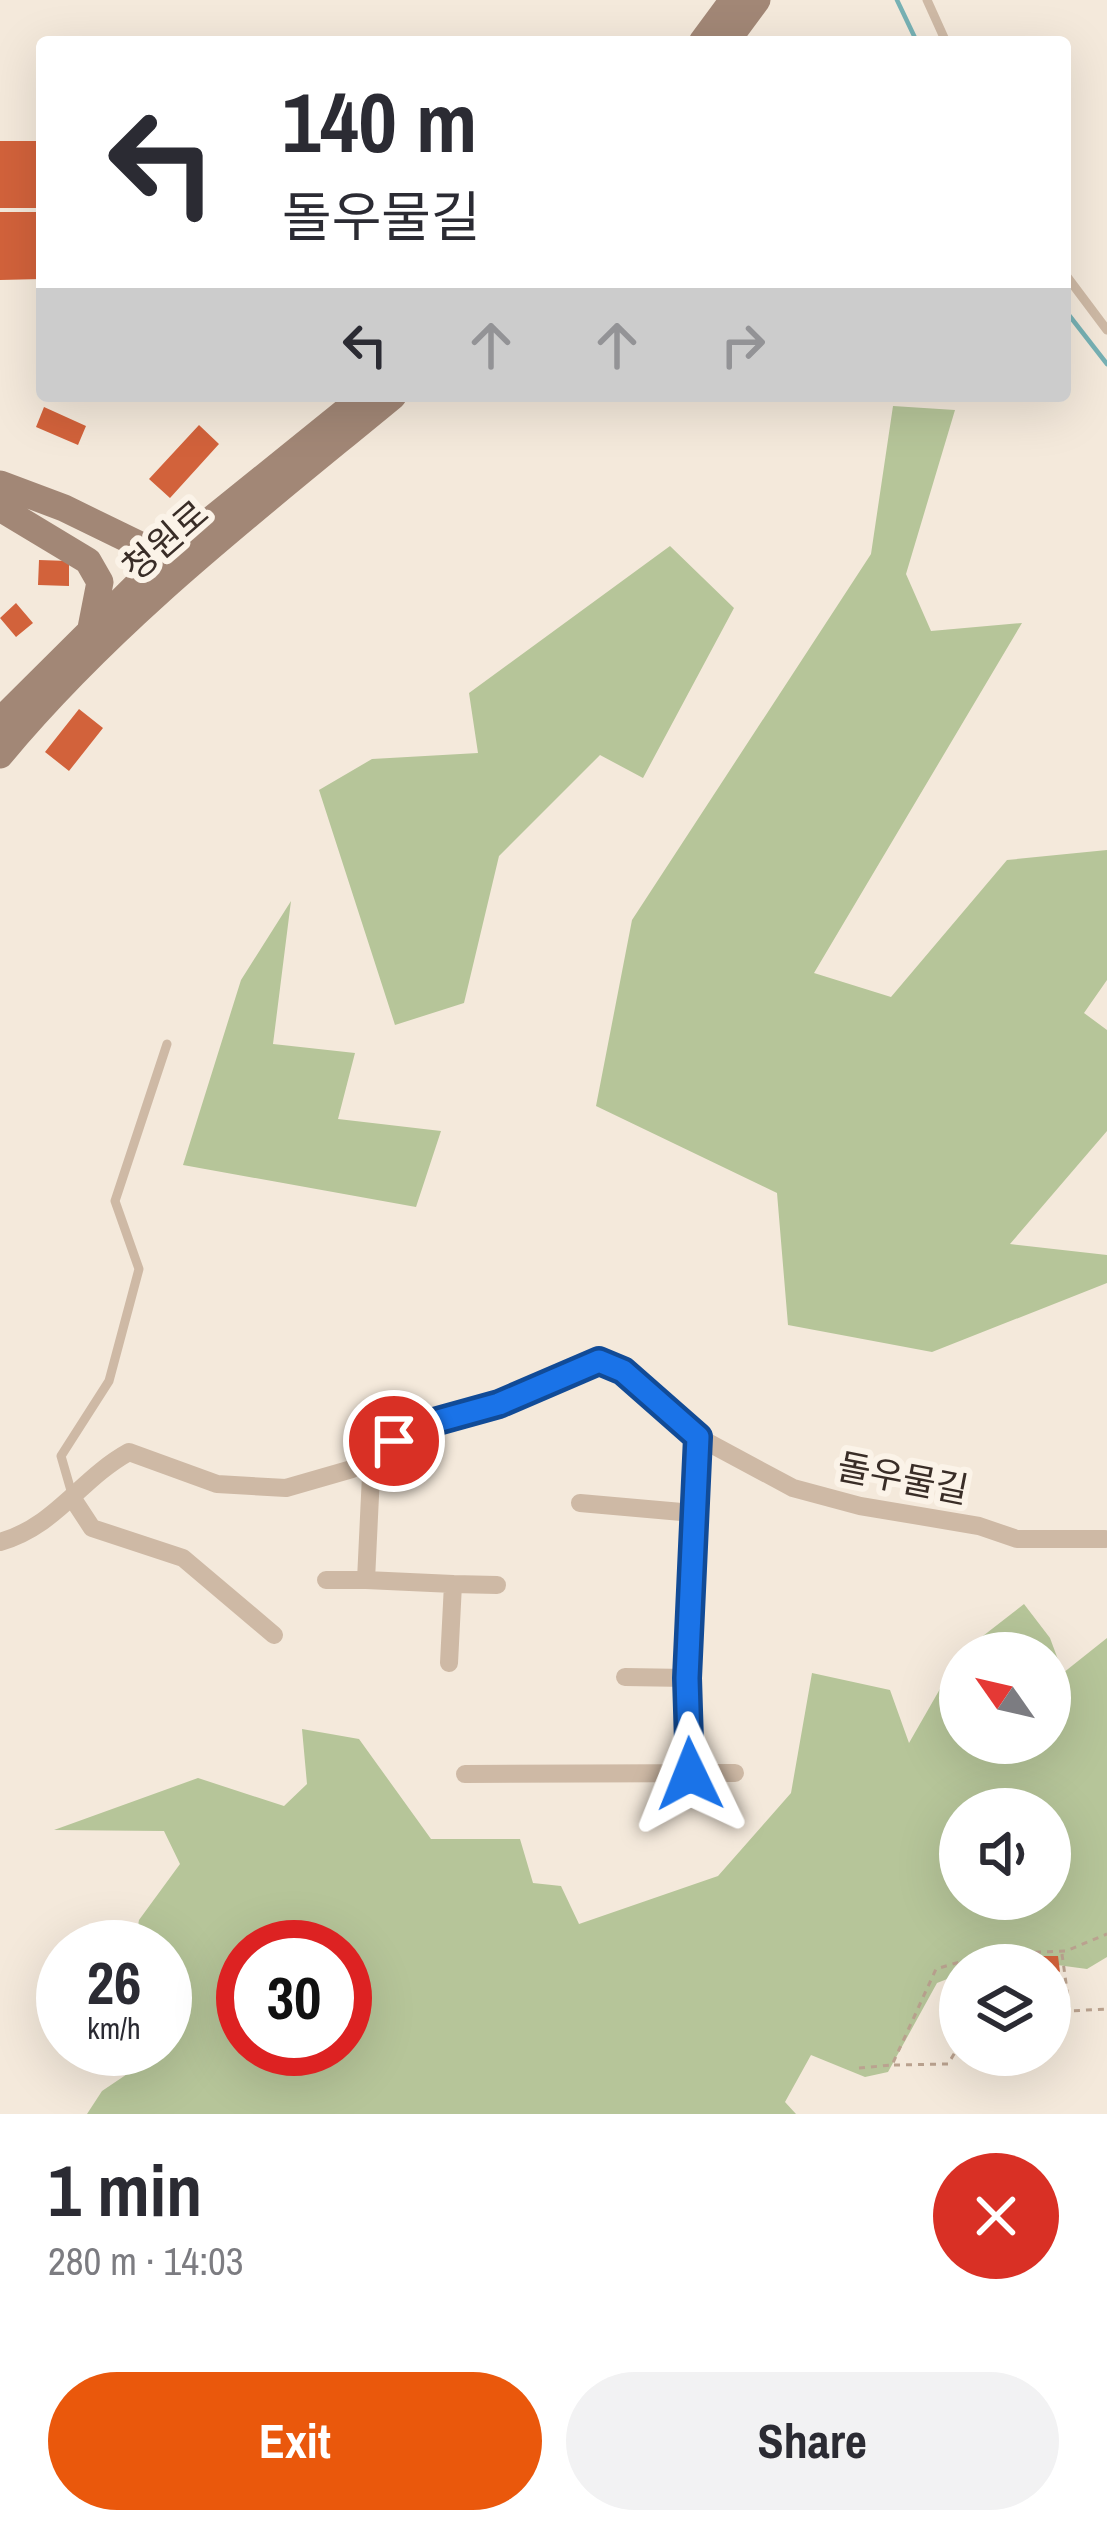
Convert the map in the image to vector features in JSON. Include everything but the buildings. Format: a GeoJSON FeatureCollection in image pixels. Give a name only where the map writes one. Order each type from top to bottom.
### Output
{"type":"FeatureCollection","features":[{"type":"Feature","properties":{"kind":"main road"},"geometry":{"type":"LineString","coordinates":[[706,36],[733,0]]}},
{"type":"Feature","properties":{"kind":"main road"},"geometry":{"type":"LineString","coordinates":[[730,36],[757,0]]}},
{"type":"Feature","properties":{"kind":"main road","name":"청원로"},"geometry":{"type":"LineString","coordinates":[[0,755],[211,518],[357,402]]}},
{"type":"Feature","properties":{"kind":"main road","name":"청원로"},"geometry":{"type":"LineString","coordinates":[[0,721],[91,628],[384,402]]}},
{"type":"Feature","properties":{"kind":"main road"},"geometry":{"type":"LineString","coordinates":[[0,484],[149,538],[173,536],[211,518]]}},
{"type":"Feature","properties":{"kind":"main road"},"geometry":{"type":"LineString","coordinates":[[0,506],[169,567]]}},
{"type":"Feature","properties":{"kind":"main road"},"geometry":{"type":"LineString","coordinates":[[0,506],[88,560],[100,582],[91,628]]}},
{"type":"Feature","properties":{"kind":"main road"},"geometry":{"type":"LineString","coordinates":[[100,524],[169,567]]}},
{"type":"Feature","properties":{"kind":"street","name":"돌우물길"},"geometry":{"type":"LineString","coordinates":[[0,1542],[34,1532],[73,1499],[96,1470],[129,1452],[218,1484],[286,1488],[352,1469],[416,1427],[499,1404],[599,1361],[623,1371],[698,1437],[793,1488],[860,1506],[979,1526],[1017,1539],[1105,1539]]}},
{"type":"Feature","properties":{"kind":"street"},"geometry":{"type":"LineString","coordinates":[[690,1774],[687,1678],[698,1437]]}},
{"type":"Feature","properties":{"kind":"street"},"geometry":{"type":"LineString","coordinates":[[366,1580],[372,1454]]}},
{"type":"Feature","properties":{"kind":"street"},"geometry":{"type":"LineString","coordinates":[[73,1499],[92,1528],[183,1558],[274,1635]]}},
{"type":"Feature","properties":{"kind":"street"},"geometry":{"type":"LineString","coordinates":[[580,1503],[693,1513]]}},
{"type":"Feature","properties":{"kind":"street"},"geometry":{"type":"LineString","coordinates":[[326,1580],[497,1585]]}},
{"type":"Feature","properties":{"kind":"street"},"geometry":{"type":"LineString","coordinates":[[449,1663],[453,1584]]}},
{"type":"Feature","properties":{"kind":"street"},"geometry":{"type":"LineString","coordinates":[[626,1677],[687,1678]]}},
{"type":"Feature","properties":{"kind":"street"},"geometry":{"type":"LineString","coordinates":[[464,1774],[735,1773]]}},
{"type":"Feature","properties":{"kind":"lane"},"geometry":{"type":"LineString","coordinates":[[927,0],[943,36]]}},
{"type":"Feature","properties":{"kind":"lane"},"geometry":{"type":"LineString","coordinates":[[1071,282],[1107,329]]}},
{"type":"Feature","properties":{"kind":"lane"},"geometry":{"type":"LineString","coordinates":[[73,1499],[61,1456],[109,1381],[139,1269],[115,1201],[166,1044]]}},
{"type":"Feature","properties":{"kind":"path"},"geometry":{"type":"LineString","coordinates":[[1071,1947],[1107,1934]]}},
{"type":"Feature","properties":{"kind":"path"},"geometry":{"type":"LineString","coordinates":[[892,2065],[939,1969]]}},
{"type":"Feature","properties":{"kind":"path"},"geometry":{"type":"LineString","coordinates":[[1071,2012],[1107,2008]]}},
{"type":"Feature","properties":{"kind":"path"},"geometry":{"type":"LineString","coordinates":[[860,2068],[939,2064]]}},
{"type":"Feature","properties":{"kind":"green space"},"geometry":{"type":"Polygon","coordinates":[[[893,406],[955,410],[906,574],[931,631],[1022,623],[814,973],[891,997],[1007,860],[1107,850],[1107,980],[1084,1013],[1107,1030],[1107,1131],[1010,1244],[1107,1255],[1107,1283],[932,1352],[788,1325],[777,1193],[596,1106],[632,920],[871,554],[893,406]]]}},
{"type":"Feature","properties":{"kind":"green space"},"geometry":{"type":"Polygon","coordinates":[[[670,546],[734,608],[643,778],[600,755],[499,856],[464,1003],[395,1025],[319,790],[372,759],[478,753],[469,693],[670,546]]]}},
{"type":"Feature","properties":{"kind":"green space"},"geometry":{"type":"Polygon","coordinates":[[[291,901],[273,1044],[355,1053],[338,1119],[441,1131],[416,1207],[183,1165],[241,980],[291,901]]]}},
{"type":"Feature","properties":{"kind":"green space"},"geometry":{"type":"Polygon","coordinates":[[[1024,1604],[1045,1632],[988,1632],[1024,1604]]]}},
{"type":"Feature","properties":{"kind":"green space"},"geometry":{"type":"Polygon","coordinates":[[[1107,1638],[1107,1957],[1087,1969],[1071,1967],[1071,1944],[939,1944],[939,1982],[888,2072],[865,2077],[811,2055],[785,2102],[796,2114],[87,2114],[102,2091],[124,2076],[192,2076],[192,1920],[139,1920],[180,1864],[164,1831],[54,1830],[198,1778],[284,1806],[307,1784],[302,1729],[359,1739],[431,1839],[520,1839],[533,1883],[561,1886],[579,1924],[718,1876],[791,1793],[812,1673],[890,1690],[909,1743],[939,1691],[939,1764],[1071,1764],[1071,1667],[1107,1638]]]}},
{"type":"Feature","properties":{"kind":"waterway"},"geometry":{"type":"LineString","coordinates":[[897,0],[914,36]]}},
{"type":"Feature","properties":{"kind":"waterway"},"geometry":{"type":"LineString","coordinates":[[1071,318],[1107,364]]}},
{"type":"Feature","properties":{"kind":"route"},"geometry":{"type":"LineString","coordinates":[[394,1441],[416,1427],[499,1404],[599,1361],[623,1371],[698,1437],[687,1678],[690,1774]]}}]}
